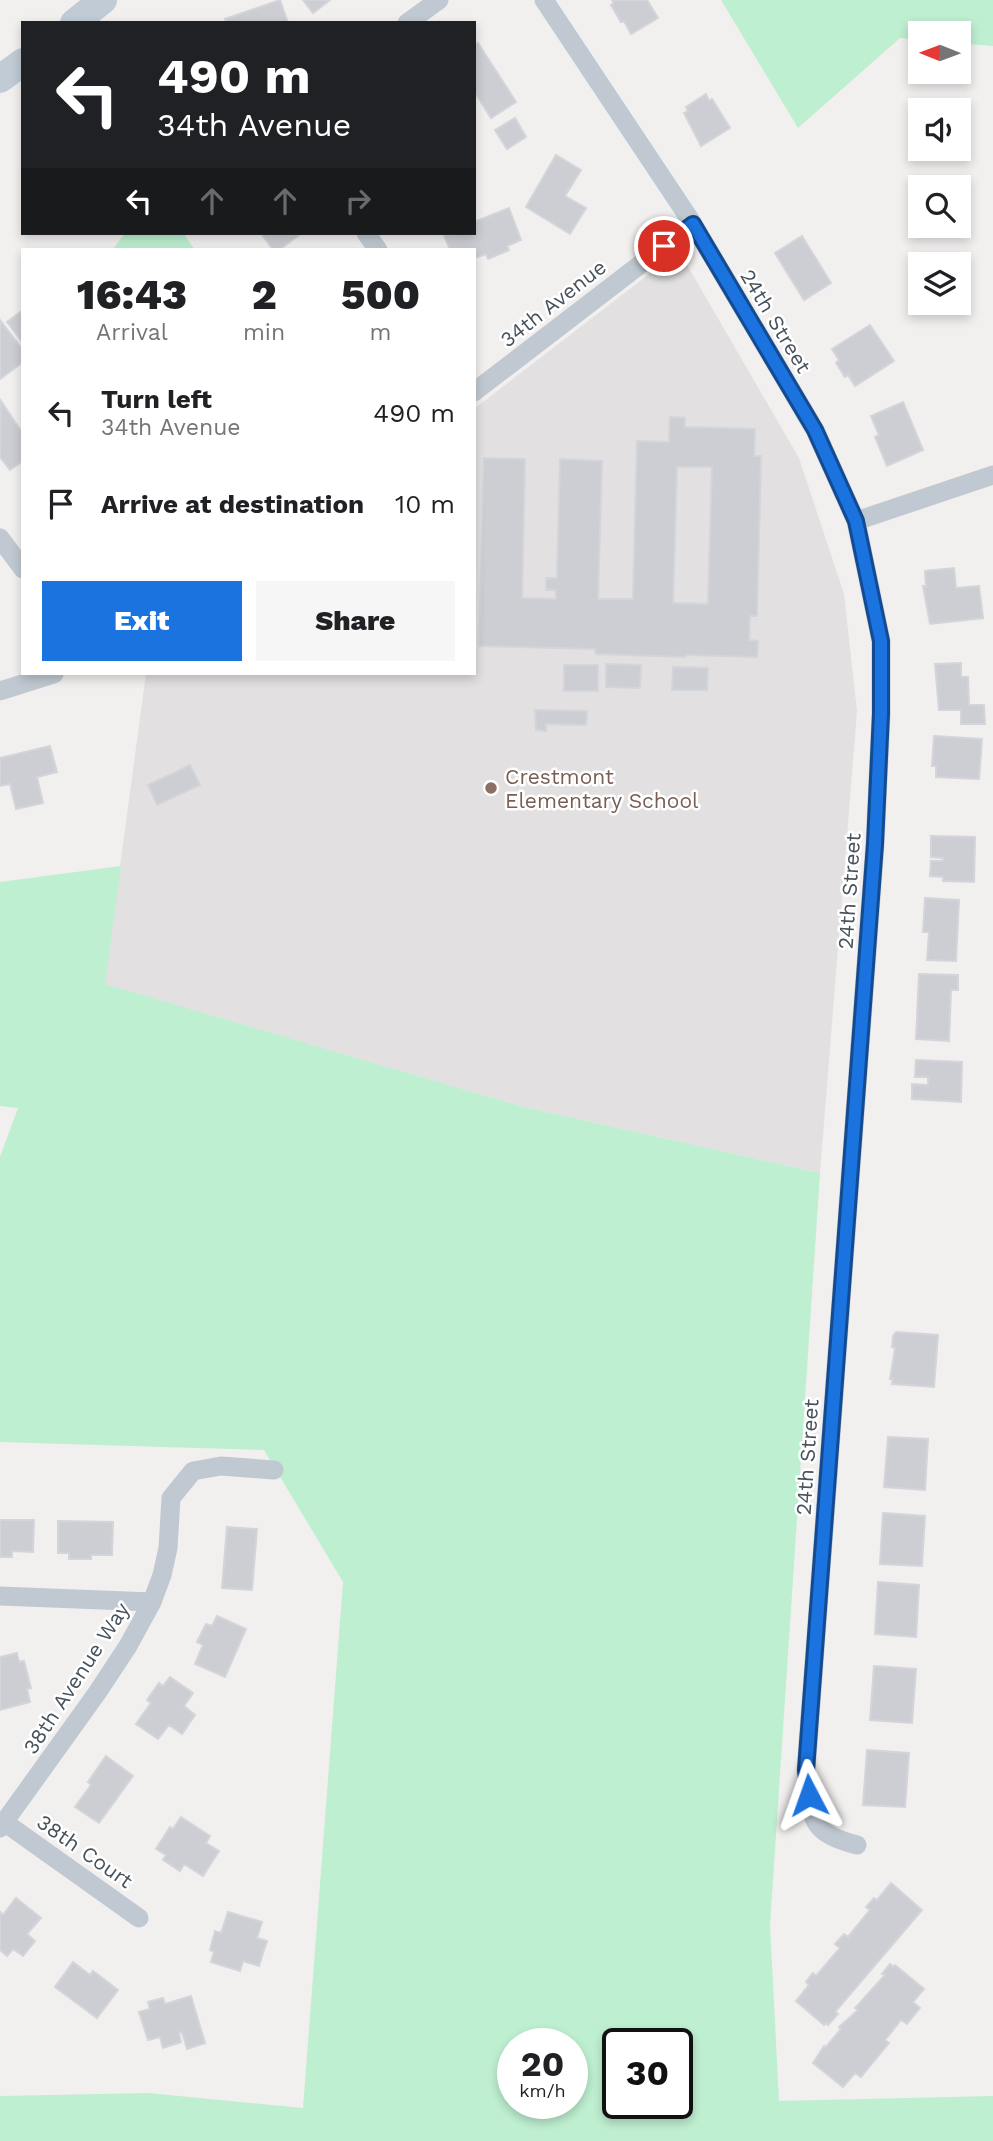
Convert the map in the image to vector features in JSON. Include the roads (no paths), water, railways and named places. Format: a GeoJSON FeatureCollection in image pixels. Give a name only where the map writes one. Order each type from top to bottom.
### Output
{"type":"FeatureCollection","features":[{"type":"Feature","properties":{"kind":"main road"},"geometry":{"type":"LineString","coordinates":[[77,21],[103,0]]}},
{"type":"Feature","properties":{"kind":"main road"},"geometry":{"type":"LineString","coordinates":[[0,79],[21,63]]}},
{"type":"Feature","properties":{"kind":"street"},"geometry":{"type":"LineString","coordinates":[[410,21],[439,0]]}},
{"type":"Feature","properties":{"kind":"street","name":"24th Street"},"geometry":{"type":"LineString","coordinates":[[544,0],[693,224],[815,430],[856,521],[881,641],[881,714],[874,857],[806,1770],[813,1820],[833,1839],[857,1845]]}},
{"type":"Feature","properties":{"kind":"street","name":"34th Avenue"},"geometry":{"type":"LineString","coordinates":[[476,389],[693,224]]}},
{"type":"Feature","properties":{"kind":"street"},"geometry":{"type":"LineString","coordinates":[[856,521],[993,475]]}},
{"type":"Feature","properties":{"kind":"street"},"geometry":{"type":"LineString","coordinates":[[0,538],[21,566]]}},
{"type":"Feature","properties":{"kind":"street"},"geometry":{"type":"LineString","coordinates":[[0,691],[51,675]]}},
{"type":"Feature","properties":{"kind":"street","name":"38th Avenue Way"},"geometry":{"type":"LineString","coordinates":[[2,1825],[97,1693],[128,1646],[152,1602],[168,1548],[171,1498],[193,1471],[221,1466],[274,1470]]}},
{"type":"Feature","properties":{"kind":"street"},"geometry":{"type":"LineString","coordinates":[[0,1596],[152,1602]]}},
{"type":"Feature","properties":{"kind":"street","name":"38th Court"},"geometry":{"type":"LineString","coordinates":[[2,1825],[139,1917]]}},
{"type":"Feature","properties":{"kind":"place","name":"Crestmont Elementary School"},"geometry":{"type":"Point","coordinates":[491,788]}}]}
